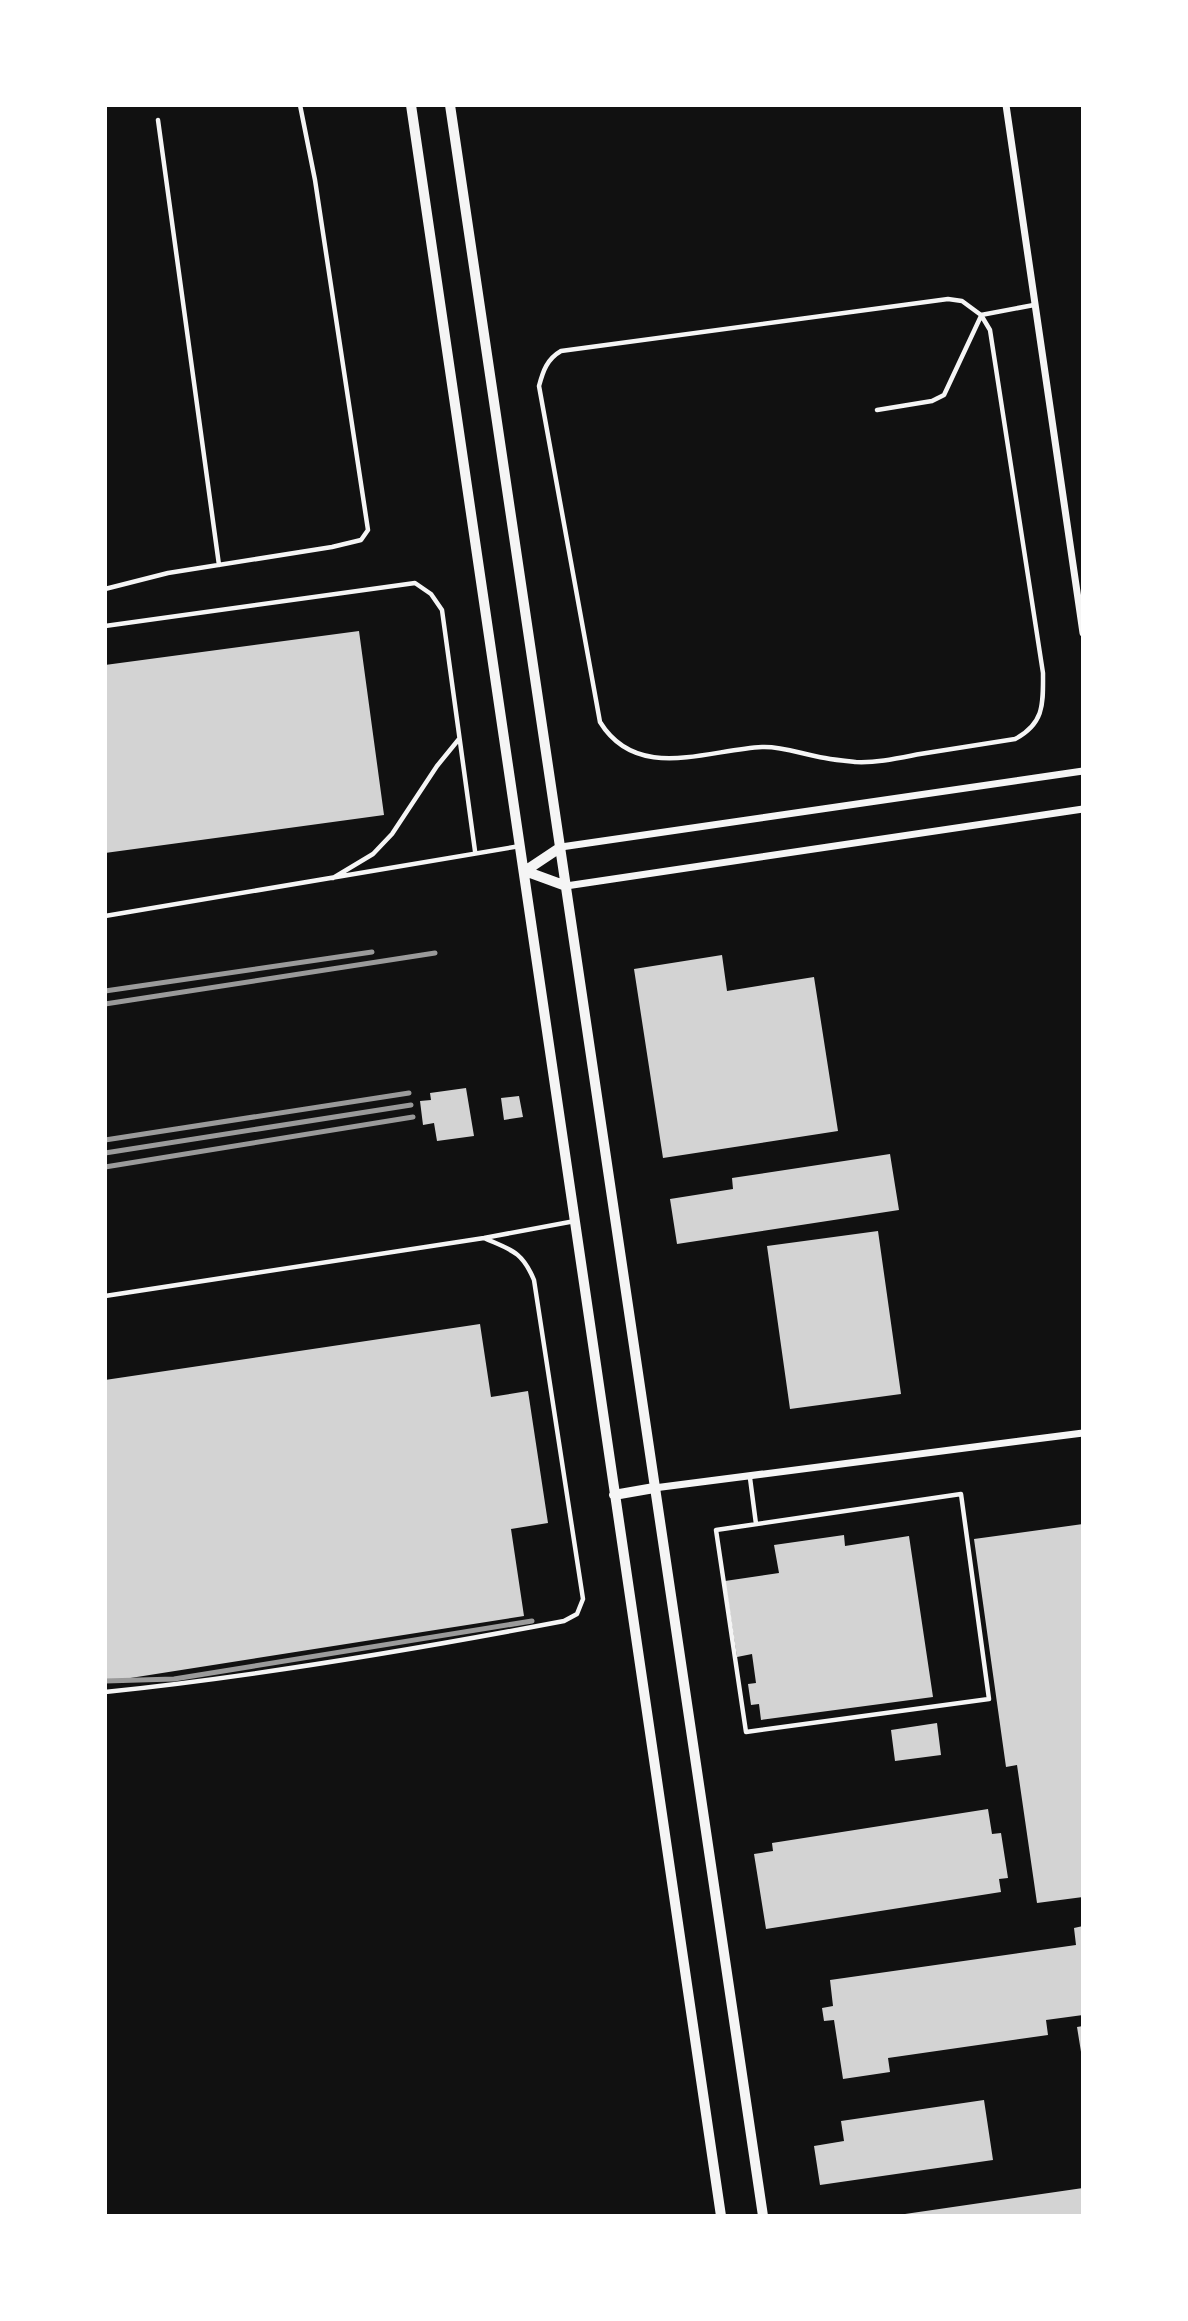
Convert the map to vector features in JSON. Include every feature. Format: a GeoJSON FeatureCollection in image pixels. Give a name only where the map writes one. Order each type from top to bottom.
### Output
{"type":"FeatureCollection","features":[{"type":"Feature","properties":{"kind":"street"},"geometry":{"type":"LineString","coordinates":[[411,105],[721,2216]]}},
{"type":"Feature","properties":{"kind":"street"},"geometry":{"type":"LineString","coordinates":[[450,105],[763,2216]]}},
{"type":"Feature","properties":{"kind":"street"},"geometry":{"type":"LineString","coordinates":[[1006,105],[1083,633]]}},
{"type":"Feature","properties":{"kind":"street"},"geometry":{"type":"LineString","coordinates":[[525,871],[561,847],[1083,771]]}},
{"type":"Feature","properties":{"kind":"street"},"geometry":{"type":"LineString","coordinates":[[525,871],[566,886],[1083,809]]}},
{"type":"Feature","properties":{"kind":"street"},"geometry":{"type":"LineString","coordinates":[[614,1495],[1083,1433]]}},
{"type":"Feature","properties":{"kind":"lane"},"geometry":{"type":"LineString","coordinates":[[105,589],[169,573],[332,547],[361,540],[368,530],[315,180],[300,105]]}},
{"type":"Feature","properties":{"kind":"lane"},"geometry":{"type":"LineString","coordinates":[[158,120],[219,565]]}},
{"type":"Feature","properties":{"kind":"lane"},"geometry":{"type":"LineString","coordinates":[[981,315],[990,330],[1043,673],[1042,706],[1036,723],[1028,732],[1015,739],[860,762],[823,758],[790,748],[763,747],[670,759],[647,757],[625,750],[610,738],[600,722],[539,386],[544,369],[552,356],[561,351],[948,299],[962,301],[981,315],[1035,305]]}},
{"type":"Feature","properties":{"kind":"lane"},"geometry":{"type":"LineString","coordinates":[[877,410],[932,401],[944,395],[981,315]]}},
{"type":"Feature","properties":{"kind":"lane"},"geometry":{"type":"LineString","coordinates":[[105,626],[415,583],[431,594],[442,610],[475,851]]}},
{"type":"Feature","properties":{"kind":"lane"},"geometry":{"type":"LineString","coordinates":[[330,880],[373,854],[392,834],[437,766],[460,738]]}},
{"type":"Feature","properties":{"kind":"lane"},"geometry":{"type":"LineString","coordinates":[[105,916],[330,880],[475,851],[521,845]]}},
{"type":"Feature","properties":{"kind":"lane"},"geometry":{"type":"LineString","coordinates":[[105,1296],[484,1238],[576,1220]]}},
{"type":"Feature","properties":{"kind":"lane"},"geometry":{"type":"LineString","coordinates":[[105,1692],[191,1683],[473,1638],[564,1621],[577,1614],[583,1600],[534,1280],[528,1264],[517,1253],[484,1238]]}},
{"type":"Feature","properties":{"kind":"lane"},"geometry":{"type":"LineString","coordinates":[[750,1478],[756,1524]]}},
{"type":"Feature","properties":{"kind":"lane"},"geometry":{"type":"LineString","coordinates":[[961,1494],[989,1699],[746,1732],[716,1530],[756,1524],[961,1494]]}},
{"type":"Feature","properties":{"kind":"building"},"geometry":{"type":"Polygon","coordinates":[[[359,631],[384,815],[105,853],[105,665],[359,631]]]}},
{"type":"Feature","properties":{"kind":"building"},"geometry":{"type":"Polygon","coordinates":[[[722,955],[727,991],[814,977],[838,1131],[663,1158],[634,969],[722,955]]]}},
{"type":"Feature","properties":{"kind":"building"},"geometry":{"type":"Polygon","coordinates":[[[466,1088],[474,1136],[437,1141],[434,1123],[423,1125],[420,1101],[431,1100],[430,1093],[466,1088]]]}},
{"type":"Feature","properties":{"kind":"building"},"geometry":{"type":"Polygon","coordinates":[[[519,1096],[523,1117],[504,1120],[501,1098],[519,1096]]]}},
{"type":"Feature","properties":{"kind":"building"},"geometry":{"type":"Polygon","coordinates":[[[890,1154],[899,1210],[677,1244],[670,1199],[733,1189],[732,1178],[890,1154]]]}},
{"type":"Feature","properties":{"kind":"building"},"geometry":{"type":"Polygon","coordinates":[[[878,1231],[901,1394],[790,1409],[767,1246],[878,1231]]]}},
{"type":"Feature","properties":{"kind":"building"},"geometry":{"type":"Polygon","coordinates":[[[480,1324],[491,1397],[528,1391],[548,1523],[511,1529],[524,1616],[105,1682],[105,1380],[480,1324]]]}},
{"type":"Feature","properties":{"kind":"building"},"geometry":{"type":"Polygon","coordinates":[[[1083,1524],[1083,1897],[1037,1903],[1017,1765],[1006,1767],[974,1539],[1083,1524]]]}},
{"type":"Feature","properties":{"kind":"building"},"geometry":{"type":"Polygon","coordinates":[[[844,1535],[845,1546],[909,1536],[933,1697],[761,1720],[759,1704],[751,1705],[748,1684],[756,1683],[752,1654],[737,1657],[725,1581],[779,1573],[774,1545],[844,1535]]]}},
{"type":"Feature","properties":{"kind":"building"},"geometry":{"type":"Polygon","coordinates":[[[937,1723],[941,1755],[895,1761],[891,1730],[937,1723]]]}},
{"type":"Feature","properties":{"kind":"building"},"geometry":{"type":"Polygon","coordinates":[[[988,1809],[992,1834],[1001,1833],[1008,1878],[999,1879],[1001,1892],[766,1929],[754,1854],[773,1851],[772,1843],[988,1809]]]}},
{"type":"Feature","properties":{"kind":"building"},"geometry":{"type":"Polygon","coordinates":[[[1083,1926],[1083,2015],[1046,2020],[1048,2035],[888,2058],[890,2072],[843,2079],[834,2020],[824,2021],[822,2008],[833,2006],[830,1980],[1076,1945],[1074,1928],[1083,1926]]]}},
{"type":"Feature","properties":{"kind":"building"},"geometry":{"type":"Polygon","coordinates":[[[1083,2026],[1083,2058],[1082,2058],[1077,2027],[1083,2026]]]}},
{"type":"Feature","properties":{"kind":"building"},"geometry":{"type":"Polygon","coordinates":[[[984,2100],[993,2160],[820,2185],[814,2146],[844,2141],[841,2121],[984,2100]]]}},
{"type":"Feature","properties":{"kind":"building"},"geometry":{"type":"Polygon","coordinates":[[[1083,2188],[1083,2216],[905,2216],[905,2214],[1083,2188]]]}},
{"type":"Feature","properties":{"kind":"railway"},"geometry":{"type":"LineString","coordinates":[[105,991],[372,952]]}},
{"type":"Feature","properties":{"kind":"railway"},"geometry":{"type":"LineString","coordinates":[[105,1004],[435,953]]}},
{"type":"Feature","properties":{"kind":"railway"},"geometry":{"type":"LineString","coordinates":[[105,1140],[409,1093]]}},
{"type":"Feature","properties":{"kind":"railway"},"geometry":{"type":"LineString","coordinates":[[105,1153],[411,1105]]}},
{"type":"Feature","properties":{"kind":"railway"},"geometry":{"type":"LineString","coordinates":[[105,1167],[413,1117]]}},
{"type":"Feature","properties":{"kind":"railway"},"geometry":{"type":"LineString","coordinates":[[105,1681],[174,1679],[532,1621]]}}]}
